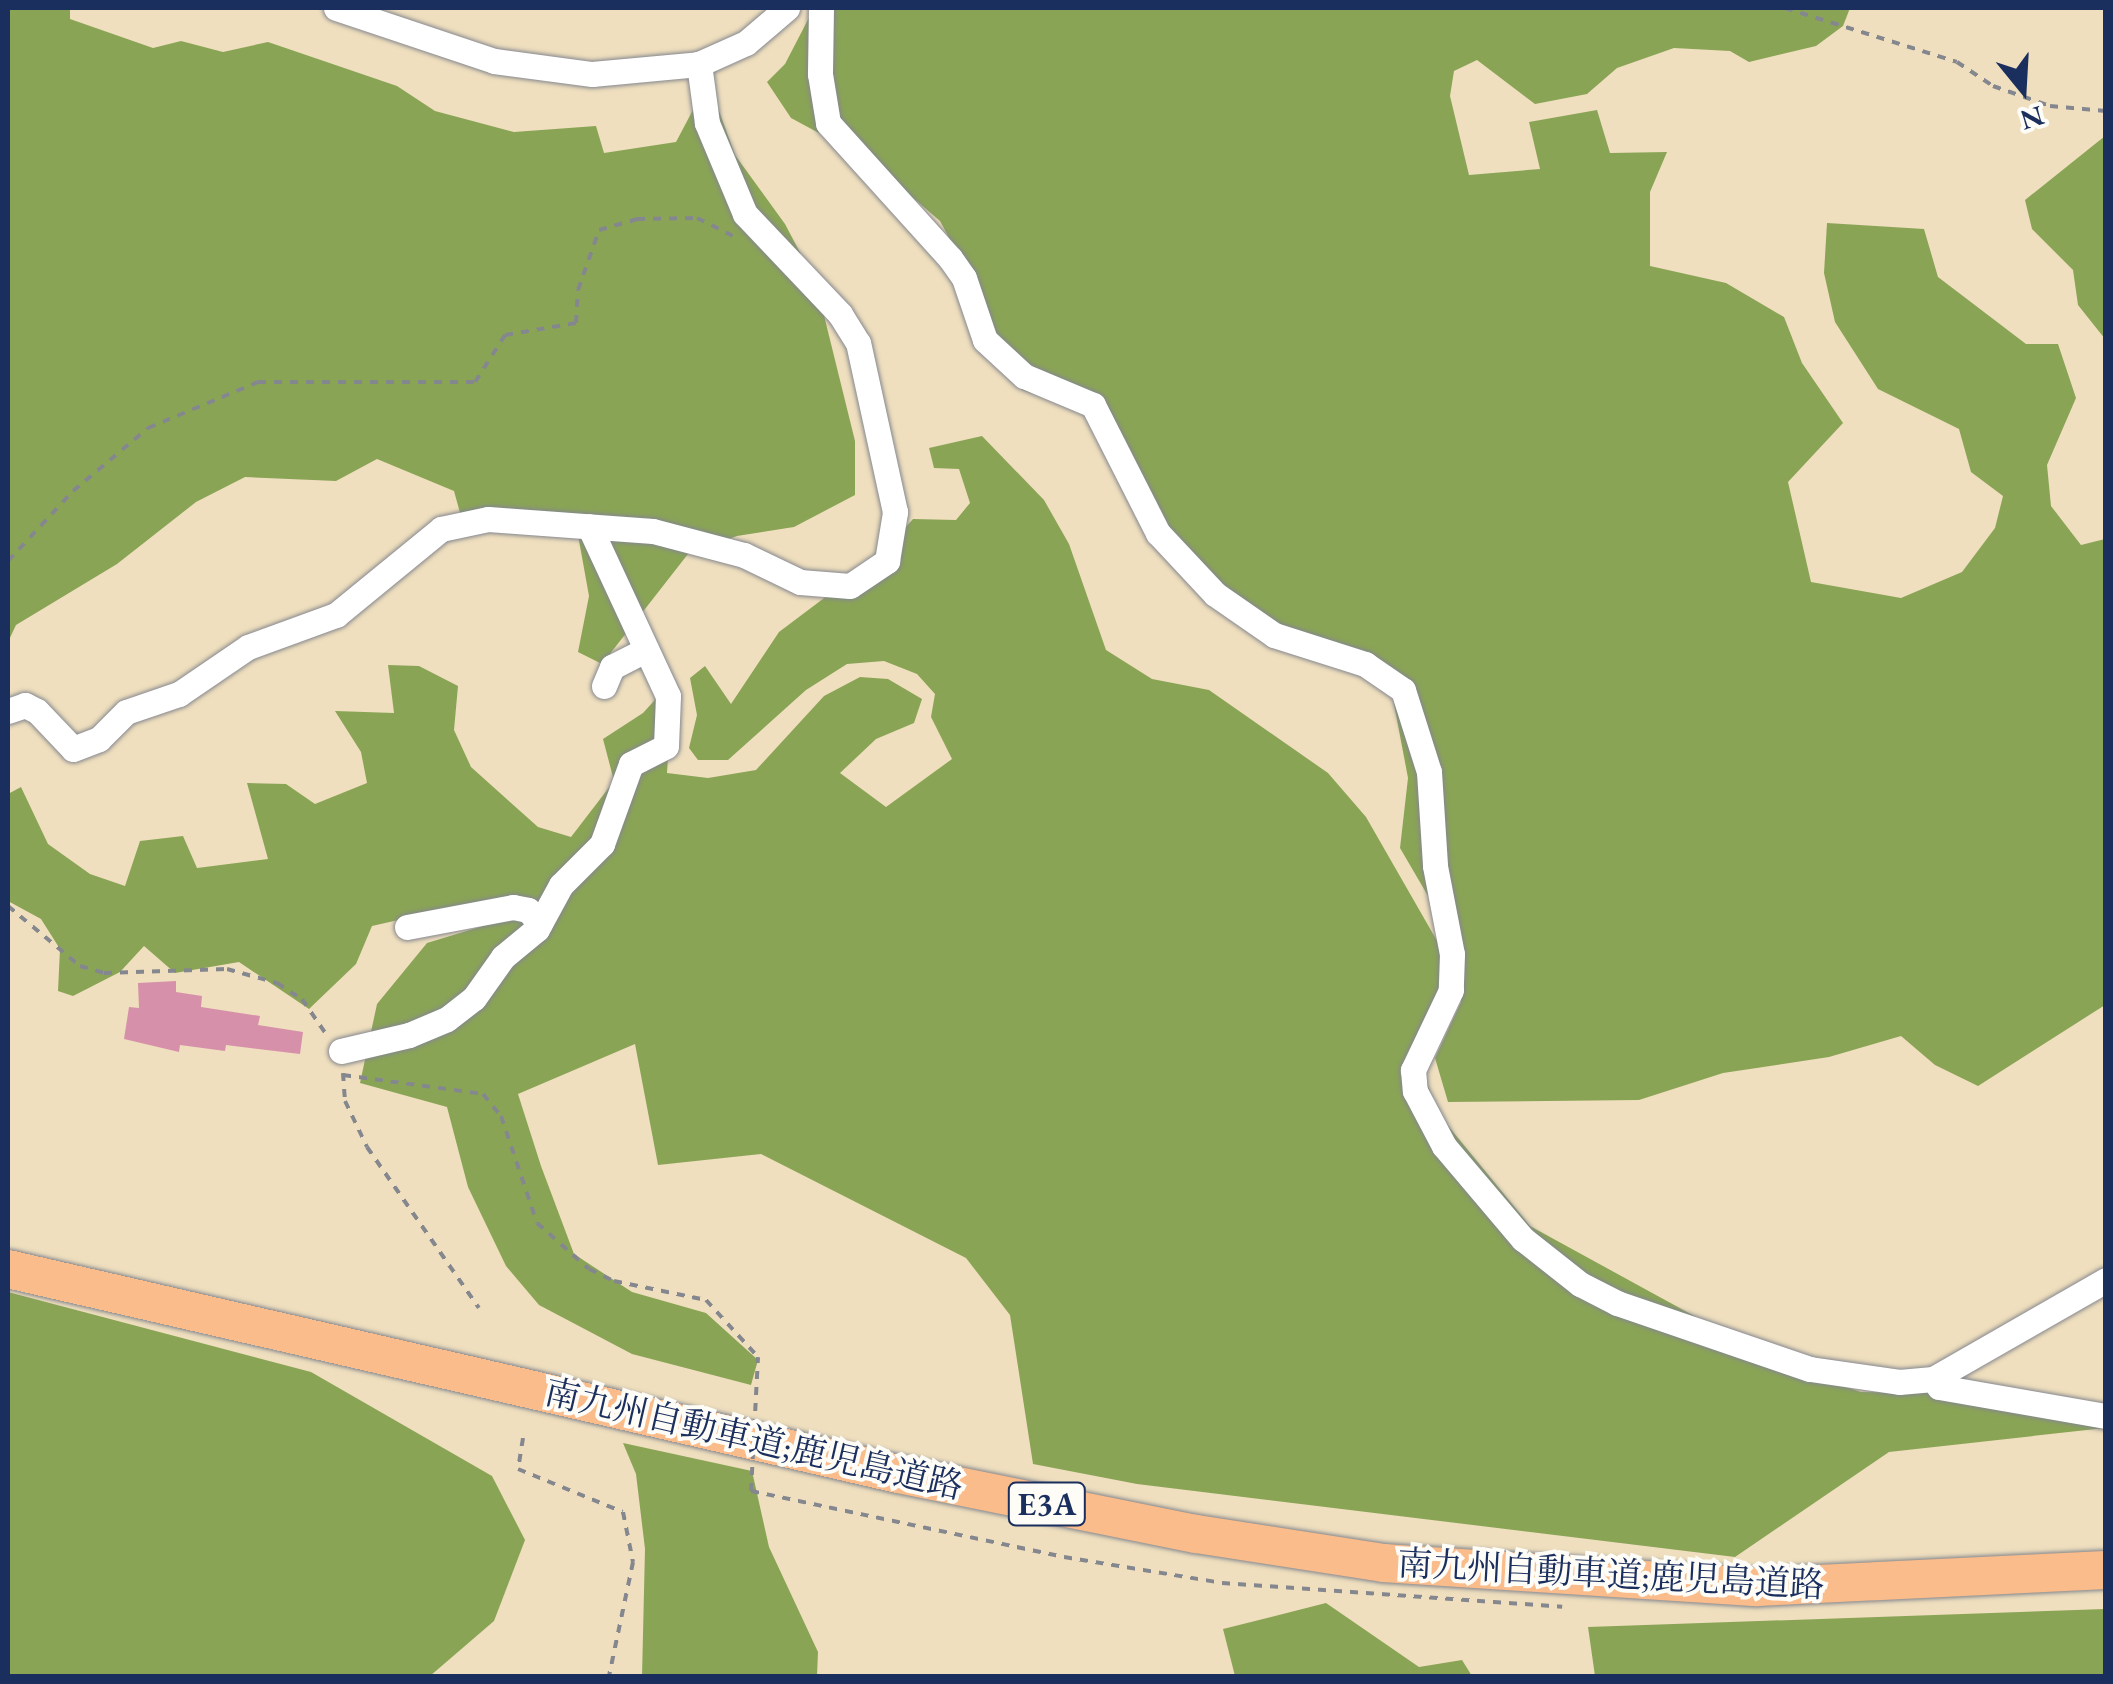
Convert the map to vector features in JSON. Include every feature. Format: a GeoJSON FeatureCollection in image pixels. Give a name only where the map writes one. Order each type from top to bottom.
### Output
{"type":"FeatureCollection","features":[{"type":"Feature","properties":{"kind":"highway","name":"南九州自動車道;鹿児島道路"},"geometry":{"type":"LineString","coordinates":[[8,1270],[898,1474],[1196,1534],[1383,1563],[1757,1587],[2106,1570]]}},
{"type":"Feature","properties":{"kind":"street"},"geometry":{"type":"LineString","coordinates":[[336,8],[544,72],[699,64],[746,44],[787,8]]}},
{"type":"Feature","properties":{"kind":"street"},"geometry":{"type":"LineString","coordinates":[[820,8],[820,74],[828,123],[950,258],[964,278],[985,340],[1024,376],[1093,405],[1158,533],[1215,594],[1274,635],[1348,657],[1393,677],[1403,690],[1429,772],[1434,866],[1452,954],[1451,990],[1412,1070],[1426,1119],[1523,1239],[1580,1284],[1617,1303],[1810,1370],[1900,1382],[1933,1379],[2106,1280]]}},
{"type":"Feature","properties":{"kind":"street"},"geometry":{"type":"LineString","coordinates":[[8,711],[24,705],[38,711],[74,749],[99,739],[126,712],[179,694],[248,647],[336,615],[441,529],[488,519],[654,531],[744,555],[800,582],[850,586],[887,561],[895,512],[858,343],[840,314],[744,214],[721,168],[699,64]]}},
{"type":"Feature","properties":{"kind":"street"},"geometry":{"type":"LineString","coordinates":[[342,1063],[448,1020],[540,924],[560,885],[602,844],[620,780],[631,764],[666,746],[668,696],[590,526]]}},
{"type":"Feature","properties":{"kind":"street"},"geometry":{"type":"LineString","coordinates":[[604,686],[612,667],[645,650]]}},
{"type":"Feature","properties":{"kind":"street"},"geometry":{"type":"LineString","coordinates":[[407,927],[514,907],[528,910],[540,924]]}},
{"type":"Feature","properties":{"kind":"street"},"geometry":{"type":"LineString","coordinates":[[1933,1379],[1939,1387],[2106,1416]]}},
{"type":"Feature","properties":{"kind":"path"},"geometry":{"type":"LineString","coordinates":[[1785,8],[1958,62],[1993,86],[2050,106],[2106,112]]}},
{"type":"Feature","properties":{"kind":"path"},"geometry":{"type":"LineString","coordinates":[[8,561],[73,491],[148,428],[258,382],[475,382],[506,336],[576,323],[578,290],[599,230],[637,219],[698,218],[745,242]]}},
{"type":"Feature","properties":{"kind":"path"},"geometry":{"type":"LineString","coordinates":[[8,906],[80,966],[104,973],[227,968],[277,983],[302,998],[342,1063],[345,1101],[367,1147],[479,1308]]}},
{"type":"Feature","properties":{"kind":"path"},"geometry":{"type":"LineString","coordinates":[[342,1063],[483,1094],[501,1116],[536,1224],[588,1268],[614,1281],[706,1300],[758,1357],[751,1491],[1064,1558],[1222,1583],[1562,1608]]}},
{"type":"Feature","properties":{"kind":"path"},"geometry":{"type":"LineString","coordinates":[[523,1438],[518,1469],[624,1512],[633,1562],[609,1676]]}},
{"type":"Feature","properties":{"kind":"green space"},"geometry":{"type":"Polygon","coordinates":[[[8,8],[70,8],[70,19],[153,48],[181,41],[223,52],[268,42],[397,86],[435,111],[514,132],[596,126],[604,153],[676,142],[704,89],[718,108],[735,155],[785,224],[816,283],[855,441],[855,495],[794,527],[737,536],[688,554],[602,664],[578,652],[589,596],[578,535],[465,531],[454,491],[377,459],[336,481],[245,477],[196,502],[117,564],[16,625],[8,642],[8,8]]]}},
{"type":"Feature","properties":{"kind":"green space"},"geometry":{"type":"Polygon","coordinates":[[[814,8],[1850,8],[1843,26],[1816,46],[1749,62],[1730,51],[1674,48],[1617,68],[1587,94],[1535,104],[1477,60],[1454,71],[1450,96],[1469,175],[1540,169],[1529,122],[1597,110],[1610,153],[1667,152],[1650,192],[1650,266],[1726,283],[1784,317],[1802,363],[1843,423],[1788,482],[1811,582],[1901,598],[1962,572],[1995,528],[2003,496],[1971,472],[1959,429],[1878,389],[1835,322],[1824,273],[1827,223],[1924,229],[1938,277],[2026,344],[2058,344],[2076,398],[2047,465],[2051,506],[2081,545],[2105,539],[2105,1005],[1978,1086],[1935,1065],[1901,1036],[1829,1057],[1723,1073],[1639,1100],[1448,1102],[1435,1058],[1461,1002],[1459,949],[1400,848],[1408,778],[1390,683],[1294,640],[1203,582],[1121,453],[1078,409],[1022,390],[996,351],[968,273],[940,221],[869,160],[791,118],[767,82],[785,64],[814,8]]]}},
{"type":"Feature","properties":{"kind":"green space"},"geometry":{"type":"Polygon","coordinates":[[[2105,136],[2105,339],[2078,305],[2073,270],[2032,229],[2025,200],[2105,136]]]}},
{"type":"Feature","properties":{"kind":"green space"},"geometry":{"type":"Polygon","coordinates":[[[982,436],[1044,500],[1069,544],[1106,650],[1152,679],[1209,690],[1328,773],[1366,817],[1444,953],[1446,999],[1421,1052],[1440,1116],[1530,1226],[1791,1369],[1861,1392],[1987,1394],[2105,1428],[1889,1452],[1735,1557],[1137,1484],[1033,1464],[1010,1315],[966,1258],[761,1154],[658,1165],[635,1044],[518,1094],[541,1166],[574,1254],[632,1292],[706,1313],[758,1360],[751,1385],[632,1354],[539,1305],[506,1266],[468,1187],[447,1107],[360,1083],[377,1004],[427,943],[519,915],[429,913],[372,926],[356,964],[309,1009],[239,962],[175,973],[144,946],[120,972],[73,996],[58,991],[60,949],[41,919],[8,901],[8,794],[21,787],[48,844],[90,874],[125,886],[140,841],[183,836],[197,868],[268,859],[247,783],[286,784],[315,804],[367,783],[361,752],[335,711],[394,713],[388,665],[419,666],[458,686],[454,730],[471,767],[538,827],[571,837],[614,781],[603,739],[643,713],[673,680],[667,773],[708,778],[756,770],[824,696],[860,677],[888,679],[922,699],[914,723],[876,739],[840,773],[886,807],[952,759],[931,717],[935,694],[917,674],[884,661],[847,664],[806,690],[728,760],[698,760],[689,748],[697,715],[690,678],[705,666],[731,704],[779,632],[880,556],[913,519],[956,520],[970,503],[959,469],[934,468],[929,448],[982,436]]]}},
{"type":"Feature","properties":{"kind":"green space"},"geometry":{"type":"Polygon","coordinates":[[[8,1292],[311,1372],[492,1476],[525,1540],[494,1621],[430,1676],[8,1676],[8,1292]]]}},
{"type":"Feature","properties":{"kind":"green space"},"geometry":{"type":"Polygon","coordinates":[[[623,1443],[752,1471],[769,1547],[818,1652],[817,1676],[642,1676],[645,1549],[636,1474],[623,1443]]]}},
{"type":"Feature","properties":{"kind":"green space"},"geometry":{"type":"Polygon","coordinates":[[[1326,1603],[1419,1667],[1462,1660],[1472,1676],[1235,1676],[1223,1629],[1326,1603]]]}},
{"type":"Feature","properties":{"kind":"green space"},"geometry":{"type":"Polygon","coordinates":[[[2105,1609],[2105,1676],[1595,1676],[1588,1627],[2105,1609]]]}},
{"type":"Feature","properties":{"kind":"building"},"geometry":{"type":"Polygon","coordinates":[[[176,981],[176,992],[202,996],[201,1007],[260,1016],[258,1025],[303,1032],[300,1054],[226,1045],[225,1051],[180,1045],[179,1052],[124,1039],[129,1007],[139,1008],[138,983],[176,981]]]}}]}
